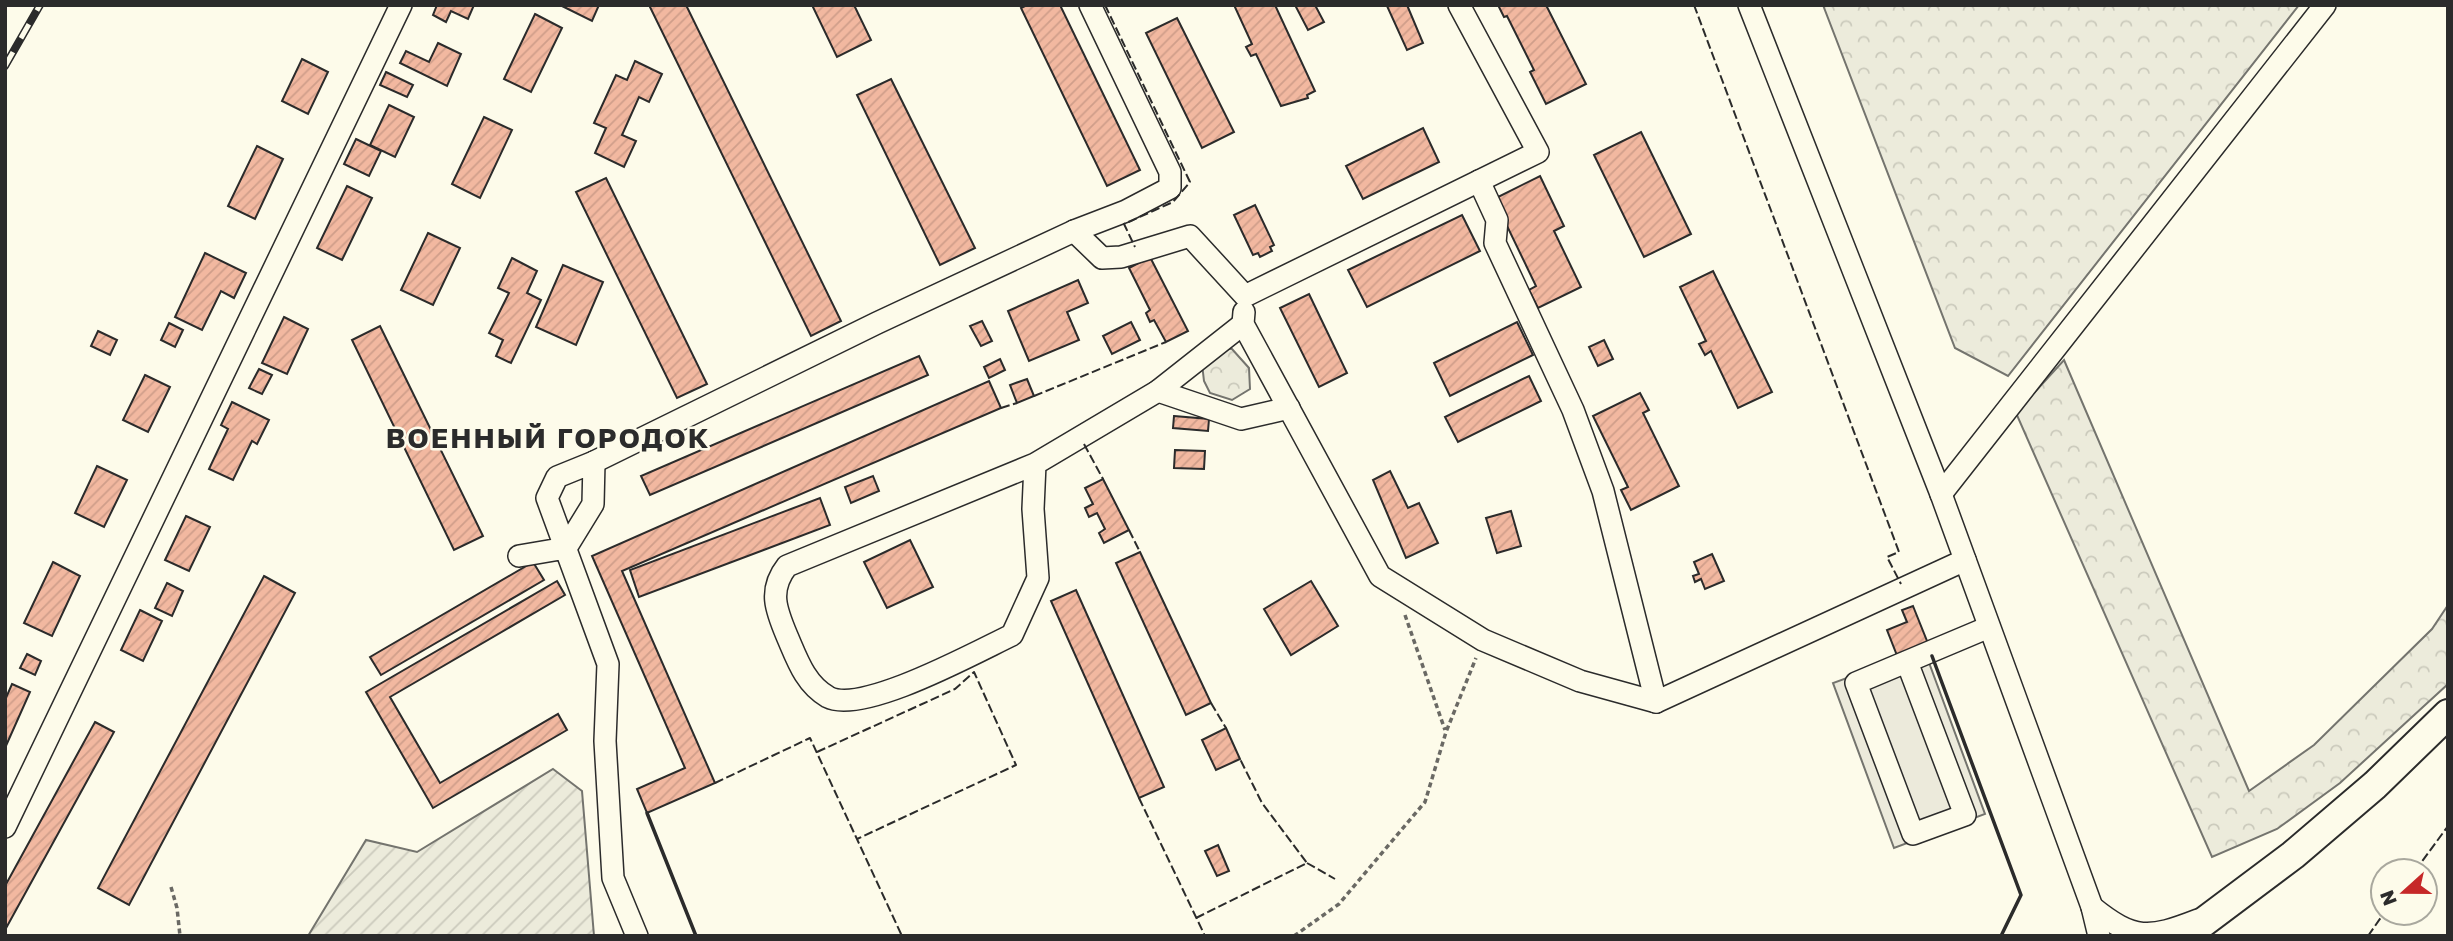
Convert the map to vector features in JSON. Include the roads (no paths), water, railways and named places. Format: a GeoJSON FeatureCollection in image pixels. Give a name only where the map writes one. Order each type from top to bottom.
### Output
{"type":"FeatureCollection","features":[{"type":"Feature","properties":{"kind":"main road"},"geometry":{"type":"LineString","coordinates":[[2185,936],[2206,925],[2293,855],[2448,714]]}},
{"type":"Feature","properties":{"kind":"street"},"geometry":{"type":"LineString","coordinates":[[5,827],[401,5]]}},
{"type":"Feature","properties":{"kind":"street"},"geometry":{"type":"LineString","coordinates":[[637,936],[613,878],[605,741],[608,664],[547,498],[557,477],[1170,188],[1170,172],[1090,5]]}},
{"type":"Feature","properties":{"kind":"street"},"geometry":{"type":"LineString","coordinates":[[1245,296],[1538,152],[1459,5]]}},
{"type":"Feature","properties":{"kind":"street"},"geometry":{"type":"LineString","coordinates":[[1749,5],[1941,494],[2092,907],[2099,936]]}},
{"type":"Feature","properties":{"kind":"street"},"geometry":{"type":"LineString","coordinates":[[1941,494],[2325,5]]}},
{"type":"Feature","properties":{"kind":"street"},"geometry":{"type":"LineString","coordinates":[[1479,181],[1497,220],[1496,243],[1573,410],[1603,491],[1656,702]]}},
{"type":"Feature","properties":{"kind":"street"},"geometry":{"type":"LineString","coordinates":[[1074,231],[1102,258],[1121,257],[1190,236],[1245,296],[1243,324],[1380,576],[1483,640],[1580,681],[1656,702],[1965,559]]}},
{"type":"Feature","properties":{"kind":"street"},"geometry":{"type":"LineString","coordinates":[[1035,464],[1032,509],[1038,578],[1012,635],[882,694],[846,702],[830,698],[817,688],[804,674],[776,611],[778,578],[788,566],[1035,464],[1158,391],[1243,324]]}},
{"type":"Feature","properties":{"kind":"street"},"geometry":{"type":"LineString","coordinates":[[1158,391],[1241,419],[1289,408]]}},
{"type":"Feature","properties":{"kind":"street"},"geometry":{"type":"LineString","coordinates":[[519,556],[566,548],[593,504],[594,461]]}},
{"type":"Feature","properties":{"kind":"street"},"geometry":{"type":"LineString","coordinates":[[1908,662],[1965,815],[1913,834],[1856,683],[1989,626]]}},
{"type":"Feature","properties":{"kind":"street"},"geometry":{"type":"LineString","coordinates":[[2092,907],[2116,926],[2134,934],[2160,935],[2206,925]]}},
{"type":"Feature","properties":{"kind":"street"},"geometry":{"type":"LineString","coordinates":[[2086,936],[2092,907]]}},
{"type":"Feature","properties":{"kind":"railway"},"geometry":{"type":"LineString","coordinates":[[5,66],[40,5]]}},
{"type":"Feature","properties":{"kind":"district","name":"ВОЕННЫЙ ГОРОДОК"},"geometry":{"type":"Point","coordinates":[548,438]}}]}
